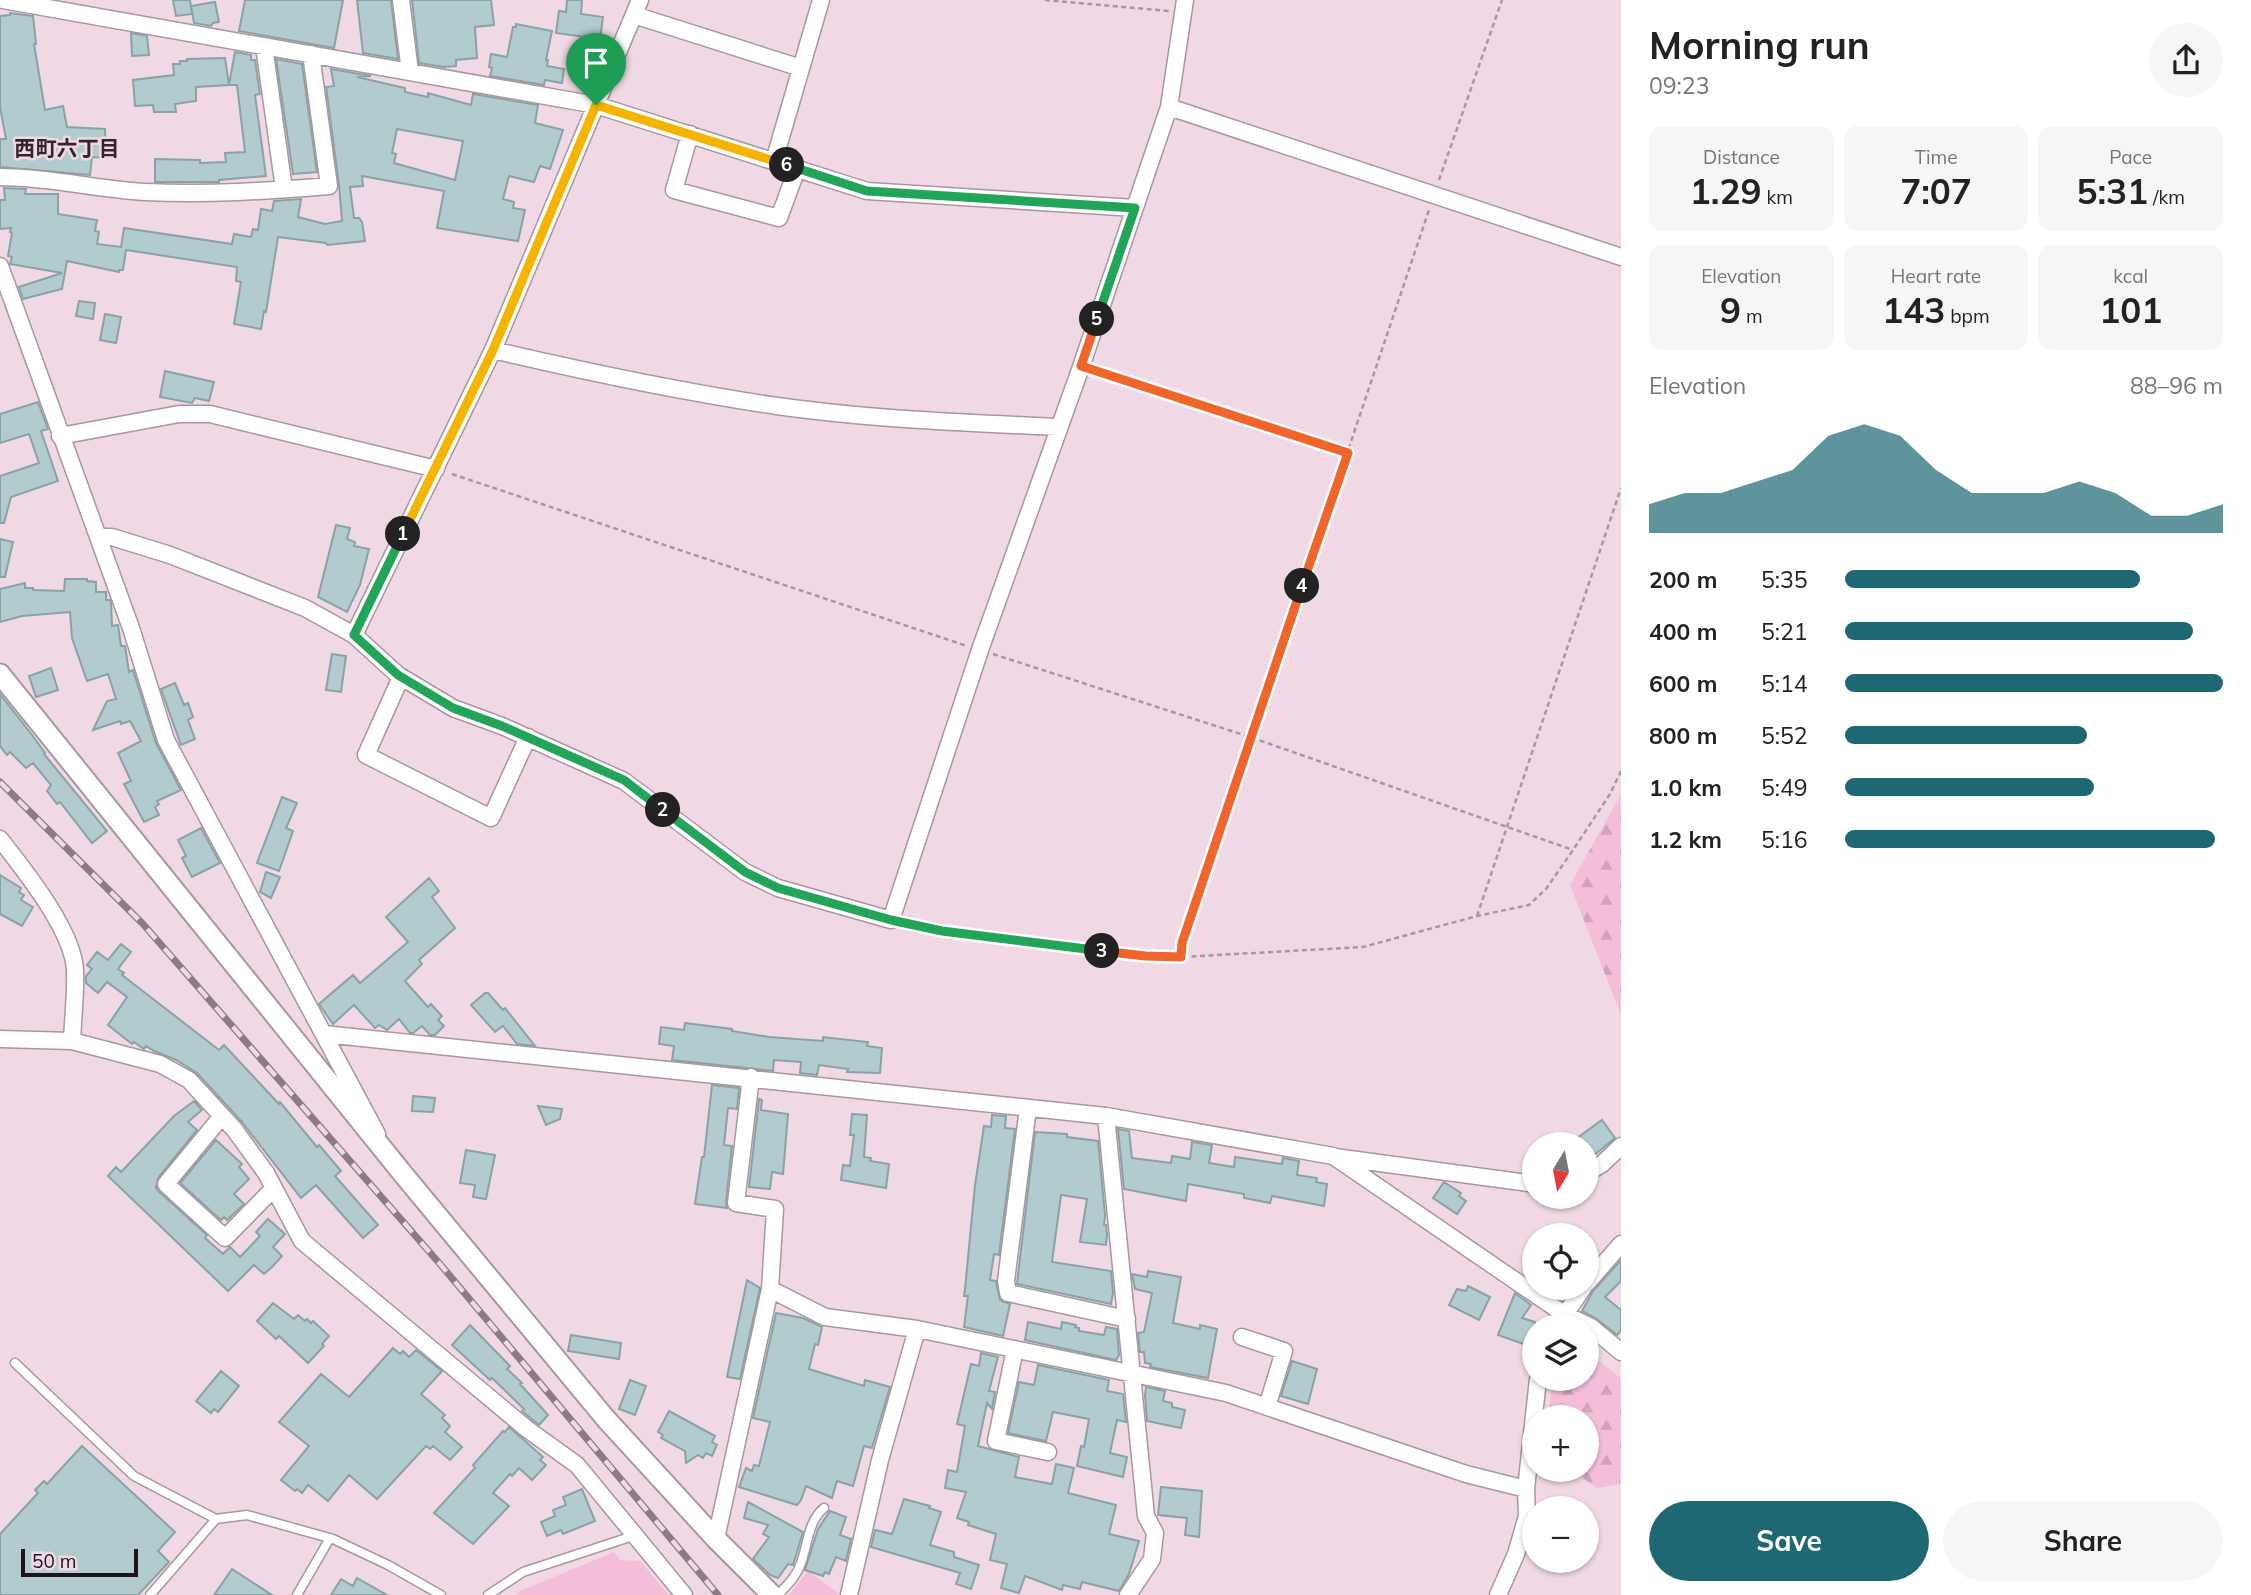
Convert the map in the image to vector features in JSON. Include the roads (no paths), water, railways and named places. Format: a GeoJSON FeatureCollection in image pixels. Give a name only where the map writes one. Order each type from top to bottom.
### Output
{"type":"FeatureCollection","features":[{"type":"Feature","properties":{"kind":"street"},"geometry":{"type":"LineString","coordinates":[[3,0],[596,105],[867,191],[1135,208]]}},
{"type":"Feature","properties":{"kind":"street"},"geometry":{"type":"LineString","coordinates":[[401,0],[410,72]]}},
{"type":"Feature","properties":{"kind":"street"},"geometry":{"type":"LineString","coordinates":[[774,161],[821,0]]}},
{"type":"Feature","properties":{"kind":"street"},"geometry":{"type":"LineString","coordinates":[[98,537],[112,537],[170,555],[305,608],[354,635],[401,677],[453,708],[528,737],[624,780],[745,872],[778,888],[891,920],[981,650],[1169,107],[1184,6]]}},
{"type":"Feature","properties":{"kind":"street"},"geometry":{"type":"LineString","coordinates":[[354,635],[493,350],[637,7],[802,68]]}},
{"type":"Feature","properties":{"kind":"street"},"geometry":{"type":"LineString","coordinates":[[264,46],[284,189]]}},
{"type":"Feature","properties":{"kind":"street"},"geometry":{"type":"LineString","coordinates":[[0,177],[34,177],[144,192],[244,193],[329,186],[311,54]]}},
{"type":"Feature","properties":{"kind":"street"},"geometry":{"type":"LineString","coordinates":[[1169,107],[1621,257]]}},
{"type":"Feature","properties":{"kind":"street"},"geometry":{"type":"LineString","coordinates":[[690,134],[674,190],[779,218],[797,169]]}},
{"type":"Feature","properties":{"kind":"street"},"geometry":{"type":"LineString","coordinates":[[0,265],[131,628],[166,740],[388,1156]]}},
{"type":"Feature","properties":{"kind":"street"},"geometry":{"type":"LineString","coordinates":[[493,350],[664,386],[778,406],[925,421],[1059,427]]}},
{"type":"Feature","properties":{"kind":"street"},"geometry":{"type":"LineString","coordinates":[[60,436],[179,414],[210,415],[436,469]]}},
{"type":"Feature","properties":{"kind":"street"},"geometry":{"type":"LineString","coordinates":[[0,674],[388,1156],[606,1419],[716,1539],[772,1595]]}},
{"type":"Feature","properties":{"kind":"street"},"geometry":{"type":"LineString","coordinates":[[401,677],[366,755],[491,817],[528,737]]}},
{"type":"Feature","properties":{"kind":"street"},"geometry":{"type":"LineString","coordinates":[[0,839],[31,879],[61,926],[75,967],[72,1041]]}},
{"type":"Feature","properties":{"kind":"street"},"geometry":{"type":"LineString","coordinates":[[324,1034],[1106,1116],[1333,1156],[1522,1182]]}},
{"type":"Feature","properties":{"kind":"street"},"geometry":{"type":"LineString","coordinates":[[0,1039],[72,1041],[160,1064],[188,1080],[222,1116],[266,1173],[302,1241],[527,1429],[577,1465],[684,1595]]}},
{"type":"Feature","properties":{"kind":"street"},"geometry":{"type":"LineString","coordinates":[[716,1539],[771,1289],[775,1209],[736,1203],[751,1077]]}},
{"type":"Feature","properties":{"kind":"street"},"geometry":{"type":"LineString","coordinates":[[1028,1108],[1006,1281],[1008,1293],[1127,1320]]}},
{"type":"Feature","properties":{"kind":"street"},"geometry":{"type":"LineString","coordinates":[[222,1116],[166,1184],[225,1238],[274,1188]]}},
{"type":"Feature","properties":{"kind":"street"},"geometry":{"type":"LineString","coordinates":[[1106,1116],[1146,1516],[1155,1533],[1152,1559],[1128,1595]]}},
{"type":"Feature","properties":{"kind":"street"},"geometry":{"type":"LineString","coordinates":[[1600,1165],[1621,1146]]}},
{"type":"Feature","properties":{"kind":"street"},"geometry":{"type":"LineString","coordinates":[[1333,1156],[1553,1314]]}},
{"type":"Feature","properties":{"kind":"street"},"geometry":{"type":"LineString","coordinates":[[1599,1269],[1621,1244]]}},
{"type":"Feature","properties":{"kind":"street"},"geometry":{"type":"LineString","coordinates":[[771,1289],[825,1317],[917,1329],[1226,1393],[1466,1474],[1526,1489]]}},
{"type":"Feature","properties":{"kind":"street"},"geometry":{"type":"LineString","coordinates":[[849,1595],[880,1460],[917,1329]]}},
{"type":"Feature","properties":{"kind":"street"},"geometry":{"type":"LineString","coordinates":[[1599,1334],[1621,1352]]}},
{"type":"Feature","properties":{"kind":"street"},"geometry":{"type":"LineString","coordinates":[[1242,1337],[1284,1350],[1267,1407]]}},
{"type":"Feature","properties":{"kind":"street"},"geometry":{"type":"LineString","coordinates":[[1014,1349],[996,1441],[1048,1452]]}},
{"type":"Feature","properties":{"kind":"street"},"geometry":{"type":"LineString","coordinates":[[1498,1595],[1516,1554],[1527,1516],[1526,1489],[1537,1391]]}},
{"type":"Feature","properties":{"kind":"lane"},"geometry":{"type":"LineString","coordinates":[[15,1363],[134,1476],[216,1519],[247,1515],[330,1538],[441,1595]]}},
{"type":"Feature","properties":{"kind":"lane"},"geometry":{"type":"LineString","coordinates":[[778,1595],[793,1579],[800,1566],[816,1515],[824,1508]]}},
{"type":"Feature","properties":{"kind":"lane"},"geometry":{"type":"LineString","coordinates":[[150,1595],[216,1519]]}},
{"type":"Feature","properties":{"kind":"lane"},"geometry":{"type":"LineString","coordinates":[[488,1595],[523,1572],[636,1535]]}},
{"type":"Feature","properties":{"kind":"lane"},"geometry":{"type":"LineString","coordinates":[[297,1595],[330,1538]]}},
{"type":"Feature","properties":{"kind":"railway"},"geometry":{"type":"LineString","coordinates":[[0,782],[143,924],[440,1264],[718,1595]]}},
{"type":"Feature","properties":{"kind":"district","name":"西町六丁目"},"geometry":{"type":"Point","coordinates":[67,148]}}]}
